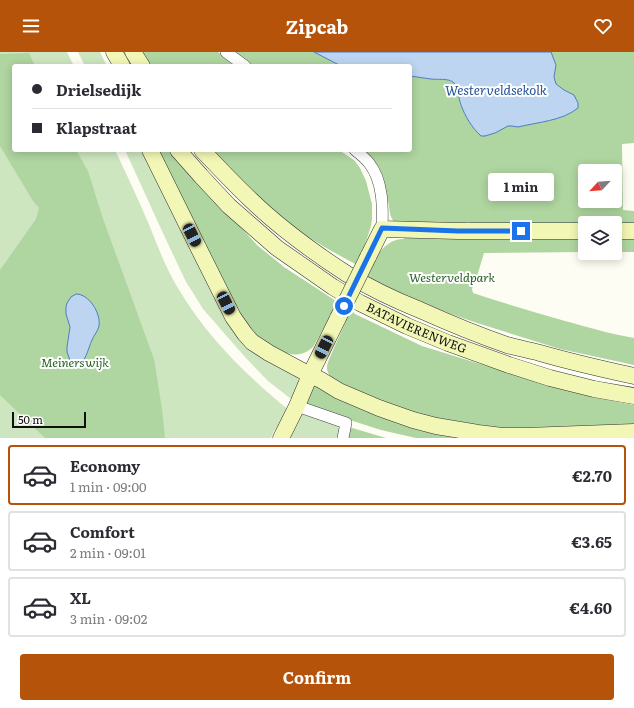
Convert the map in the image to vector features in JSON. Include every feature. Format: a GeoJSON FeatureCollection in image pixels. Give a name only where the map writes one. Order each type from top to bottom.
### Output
{"type":"FeatureCollection","features":[{"type":"Feature","properties":{"kind":"main road"},"geometry":{"type":"LineString","coordinates":[[103,52],[109,64]]}},
{"type":"Feature","properties":{"kind":"main road"},"geometry":{"type":"LineString","coordinates":[[114,52],[121,64]]}},
{"type":"Feature","properties":{"kind":"main road"},"geometry":{"type":"LineString","coordinates":[[133,52],[141,64]]}},
{"type":"Feature","properties":{"kind":"main road"},"geometry":{"type":"LineString","coordinates":[[151,152],[239,326],[252,342],[260,347],[340,391],[379,408],[413,420],[455,430],[502,436],[634,432]]}},
{"type":"Feature","properties":{"kind":"main road","name":"BATAVIERENWEG"},"geometry":{"type":"LineString","coordinates":[[180,152],[229,206],[277,248],[360,303],[407,326],[448,343],[509,365],[550,378],[594,389],[634,396]]}},
{"type":"Feature","properties":{"kind":"main road","name":"BATAVIERENWEG"},"geometry":{"type":"LineString","coordinates":[[204,152],[246,196],[275,222],[309,248],[364,284],[405,304],[457,326],[509,345],[634,376]]}},
{"type":"Feature","properties":{"kind":"main road"},"geometry":{"type":"LineString","coordinates":[[281,438],[382,228],[458,231],[578,231]]}},
{"type":"Feature","properties":{"kind":"main road"},"geometry":{"type":"LineString","coordinates":[[622,231],[634,231]]}},
{"type":"Feature","properties":{"kind":"street"},"geometry":{"type":"LineString","coordinates":[[226,52],[242,64]]}},
{"type":"Feature","properties":{"kind":"street"},"geometry":{"type":"LineString","coordinates":[[358,152],[369,162],[378,180],[382,196],[382,228]]}},
{"type":"Feature","properties":{"kind":"street"},"geometry":{"type":"LineString","coordinates":[[297,406],[346,423],[342,438]]}},
{"type":"Feature","properties":{"kind":"green space","name":"Meinerswijk"},"geometry":{"type":"Polygon","coordinates":[[[0,52],[67,52],[73,64],[12,64],[12,152],[116,152],[142,208],[160,253],[176,285],[192,310],[217,342],[244,371],[290,411],[274,431],[271,438],[0,438],[0,52]]]}},
{"type":"Feature","properties":{"kind":"green space"},"geometry":{"type":"Polygon","coordinates":[[[78,52],[100,52],[106,64],[84,64],[78,52]]]}},
{"type":"Feature","properties":{"kind":"green space"},"geometry":{"type":"Polygon","coordinates":[[[142,52],[218,52],[233,64],[149,64],[142,52]]]}},
{"type":"Feature","properties":{"kind":"green space"},"geometry":{"type":"Polygon","coordinates":[[[232,52],[314,52],[337,64],[247,64],[232,52]]]}},
{"type":"Feature","properties":{"kind":"green space"},"geometry":{"type":"Polygon","coordinates":[[[551,52],[634,52],[634,143],[622,144],[623,210],[634,211],[634,224],[622,224],[622,216],[578,216],[578,223],[476,226],[468,222],[454,227],[394,222],[390,215],[385,187],[378,167],[366,152],[412,152],[412,76],[453,82],[457,87],[460,104],[475,130],[481,136],[485,136],[507,126],[525,125],[574,95],[556,84],[554,77],[556,65],[551,52]]]}},
{"type":"Feature","properties":{"kind":"green space","name":"Meinerswijk"},"geometry":{"type":"Polygon","coordinates":[[[29,53],[34,64],[12,64],[12,152],[77,152],[88,171],[102,216],[154,359],[165,438],[45,438],[0,395],[0,270],[36,219],[39,208],[33,201],[0,146],[0,54],[29,53]],[[93,304],[66,314],[70,327],[67,341],[67,352],[86,356],[98,328],[99,317],[93,304]]]}},
{"type":"Feature","properties":{"kind":"green space"},"geometry":{"type":"Polygon","coordinates":[[[126,152],[148,152],[296,373],[299,379],[299,384],[296,396],[291,399],[268,381],[203,309],[186,282],[126,152]]]}},
{"type":"Feature","properties":{"kind":"green space"},"geometry":{"type":"Polygon","coordinates":[[[157,152],[173,152],[257,245],[284,267],[339,303],[313,347],[302,354],[296,355],[278,350],[259,338],[251,330],[243,318],[157,152]]]}},
{"type":"Feature","properties":{"kind":"green space"},"geometry":{"type":"Polygon","coordinates":[[[214,152],[342,152],[354,160],[360,168],[366,181],[372,204],[371,226],[357,265],[312,240],[295,228],[248,188],[214,152]]]}},
{"type":"Feature","properties":{"kind":"green space","name":"Westerveldpark"},"geometry":{"type":"Polygon","coordinates":[[[404,235],[578,235],[578,252],[484,253],[472,289],[473,293],[565,321],[634,338],[634,365],[560,349],[474,322],[403,297],[366,277],[372,264],[385,247],[397,240],[404,239],[404,235]]]}},
{"type":"Feature","properties":{"kind":"green space"},"geometry":{"type":"Polygon","coordinates":[[[622,235],[634,235],[634,252],[622,252],[622,235]]]}},
{"type":"Feature","properties":{"kind":"green space"},"geometry":{"type":"Polygon","coordinates":[[[350,309],[355,314],[422,346],[538,382],[634,405],[634,427],[508,430],[452,423],[378,402],[332,378],[327,371],[328,362],[350,309]]]}},
{"type":"Feature","properties":{"kind":"green space"},"geometry":{"type":"Polygon","coordinates":[[[318,385],[489,438],[416,438],[381,430],[309,407],[305,403],[311,387],[318,385]]]}},
{"type":"Feature","properties":{"kind":"green space"},"geometry":{"type":"Polygon","coordinates":[[[298,414],[305,414],[338,424],[340,431],[338,438],[285,438],[298,414]]]}},
{"type":"Feature","properties":{"kind":"green space"},"geometry":{"type":"Polygon","coordinates":[[[349,427],[386,438],[346,438],[349,427]]]}},
{"type":"Feature","properties":{"kind":"water","name":"Westerveldsekolk"},"geometry":{"type":"Polygon","coordinates":[[[314,52],[551,52],[556,65],[554,77],[556,84],[574,95],[578,103],[578,108],[565,116],[518,127],[508,126],[495,133],[481,136],[467,118],[453,82],[412,76],[412,64],[337,64],[314,52]]]}},
{"type":"Feature","properties":{"kind":"water"},"geometry":{"type":"Polygon","coordinates":[[[76,294],[85,297],[93,305],[98,316],[99,326],[85,358],[82,362],[75,365],[71,363],[67,352],[70,327],[66,314],[66,307],[71,297],[76,294]]]}},
{"type":"Feature","properties":{"kind":"route"},"geometry":{"type":"LineString","coordinates":[[344,306],[382,228],[397,230],[521,231]]}}]}
